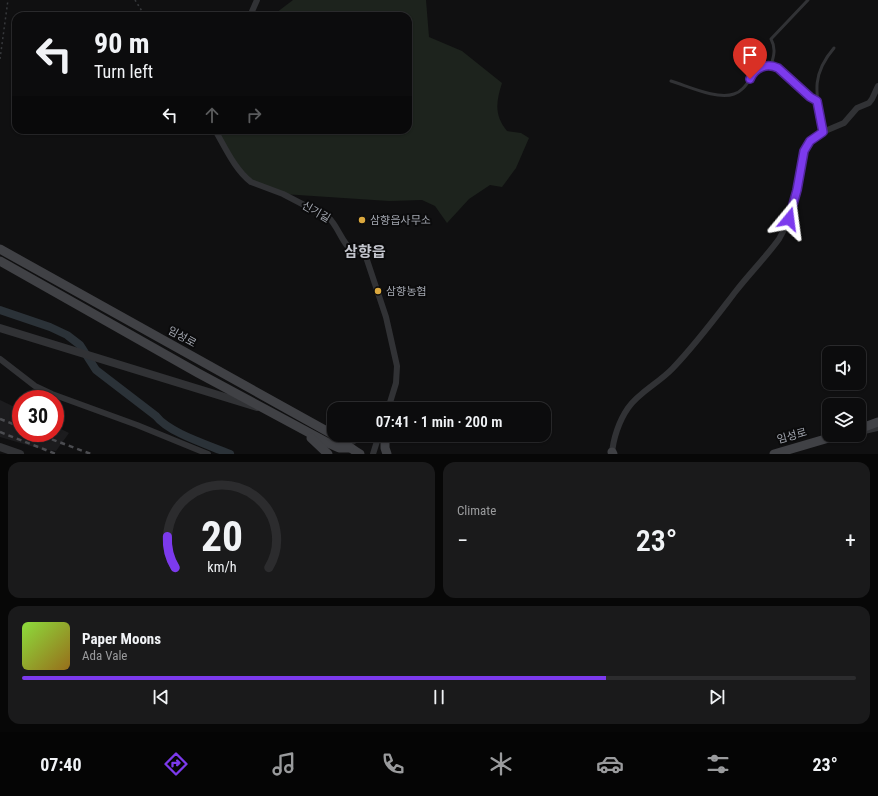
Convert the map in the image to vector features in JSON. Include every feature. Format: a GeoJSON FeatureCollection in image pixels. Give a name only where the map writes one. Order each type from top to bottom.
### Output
{"type":"FeatureCollection","features":[{"type":"Feature","properties":{"kind":"main road","name":"임성로"},"geometry":{"type":"LineString","coordinates":[[0,248],[327,430]]}},
{"type":"Feature","properties":{"kind":"main road","name":"임성로"},"geometry":{"type":"LineString","coordinates":[[0,261],[198,373],[303,430],[339,448],[349,448]]}},
{"type":"Feature","properties":{"kind":"main road"},"geometry":{"type":"LineString","coordinates":[[866,427],[878,422]]}},
{"type":"Feature","properties":{"kind":"main road"},"geometry":{"type":"LineString","coordinates":[[303,430],[328,454]]}},
{"type":"Feature","properties":{"kind":"main road","name":"임성로"},"geometry":{"type":"LineString","coordinates":[[774,454],[822,440]]}},
{"type":"Feature","properties":{"kind":"main road","name":"임성로"},"geometry":{"type":"LineString","coordinates":[[344,442],[349,448],[360,454]]}},
{"type":"Feature","properties":{"kind":"main road"},"geometry":{"type":"LineString","coordinates":[[385,442],[387,454]]}},
{"type":"Feature","properties":{"kind":"street"},"geometry":{"type":"LineString","coordinates":[[252,12],[257,0]]}},
{"type":"Feature","properties":{"kind":"street"},"geometry":{"type":"LineString","coordinates":[[612,454],[617,431],[628,407],[640,395],[662,379],[672,369],[706,330],[779,239],[786,227],[791,212],[804,151],[810,141],[823,132],[844,123],[857,108],[869,103],[872,100],[878,86]]}},
{"type":"Feature","properties":{"kind":"street","name":"신기길"},"geometry":{"type":"LineString","coordinates":[[217,134],[236,165],[247,179],[251,182],[283,194],[329,218],[335,223],[350,249],[356,252],[364,251],[386,317],[397,366],[396,383],[390,402]]}},
{"type":"Feature","properties":{"kind":"street","name":"임성로"},"geometry":{"type":"LineString","coordinates":[[0,328],[271,412]]}},
{"type":"Feature","properties":{"kind":"street"},"geometry":{"type":"LineString","coordinates":[[0,359],[35,386],[52,394],[137,425],[208,454]]}},
{"type":"Feature","properties":{"kind":"street"},"geometry":{"type":"LineString","coordinates":[[866,429],[878,428]]}},
{"type":"Feature","properties":{"kind":"street"},"geometry":{"type":"LineString","coordinates":[[373,454],[377,442]]}},
{"type":"Feature","properties":{"kind":"street"},"geometry":{"type":"LineString","coordinates":[[0,447],[15,453]]}},
{"type":"Feature","properties":{"kind":"lane"},"geometry":{"type":"LineString","coordinates":[[771,65],[774,54],[771,38],[808,0]]}},
{"type":"Feature","properties":{"kind":"lane"},"geometry":{"type":"LineString","coordinates":[[823,132],[816,88],[824,60],[834,48]]}},
{"type":"Feature","properties":{"kind":"lane"},"geometry":{"type":"LineString","coordinates":[[671,81],[703,92],[732,95],[739,92],[746,86],[755,72],[763,66],[771,65],[778,68],[810,97],[817,101]]}},
{"type":"Feature","properties":{"kind":"path"},"geometry":{"type":"LineString","coordinates":[[0,59],[8,0]]}},
{"type":"Feature","properties":{"kind":"path"},"geometry":{"type":"LineString","coordinates":[[135,0],[142,12]]}},
{"type":"Feature","properties":{"kind":"shaded area"},"geometry":{"type":"Polygon","coordinates":[[[293,0],[426,0],[429,37],[462,51],[502,83],[498,96],[497,108],[500,119],[507,131],[521,133],[529,138],[516,168],[502,187],[490,185],[469,199],[447,223],[435,206],[422,200],[389,201],[283,194],[247,179],[218,134],[412,134],[412,12],[277,12],[293,0]]]}},
{"type":"Feature","properties":{"kind":"shaded area"},"geometry":{"type":"Polygon","coordinates":[[[0,400],[12,406],[12,441],[0,437],[0,400]]]}},
{"type":"Feature","properties":{"kind":"shaded area"},"geometry":{"type":"Polygon","coordinates":[[[64,430],[69,433],[64,440],[64,430]]]}},
{"type":"Feature","properties":{"kind":"shaded area"},"geometry":{"type":"Polygon","coordinates":[[[17,442],[62,442],[56,451],[41,449],[17,442]]]}},
{"type":"Feature","properties":{"kind":"waterway"},"geometry":{"type":"LineString","coordinates":[[0,310],[50,327],[67,335],[80,345],[96,370],[170,428],[201,443],[230,454]]}},
{"type":"Feature","properties":{"kind":"railway"},"geometry":{"type":"LineString","coordinates":[[0,419],[12,424]]}},
{"type":"Feature","properties":{"kind":"railway"},"geometry":{"type":"LineString","coordinates":[[0,432],[56,454]]}},
{"type":"Feature","properties":{"kind":"railway"},"geometry":{"type":"LineString","coordinates":[[59,442],[91,454]]}},
{"type":"Feature","properties":{"kind":"place","name":"삼향읍사무소"},"geometry":{"type":"Point","coordinates":[362,220]}},
{"type":"Feature","properties":{"kind":"place","name":"삼향농협"},"geometry":{"type":"Point","coordinates":[378,291]}},
{"type":"Feature","properties":{"kind":"district","name":"삼향읍"},"geometry":{"type":"Point","coordinates":[365,252]}},
{"type":"Feature","properties":{"kind":"route"},"geometry":{"type":"LineString","coordinates":[[750,79],[759,68],[768,65],[775,66],[810,97],[817,101],[823,132],[818,134],[810,141],[804,151],[797,190],[789,219]]}}]}
